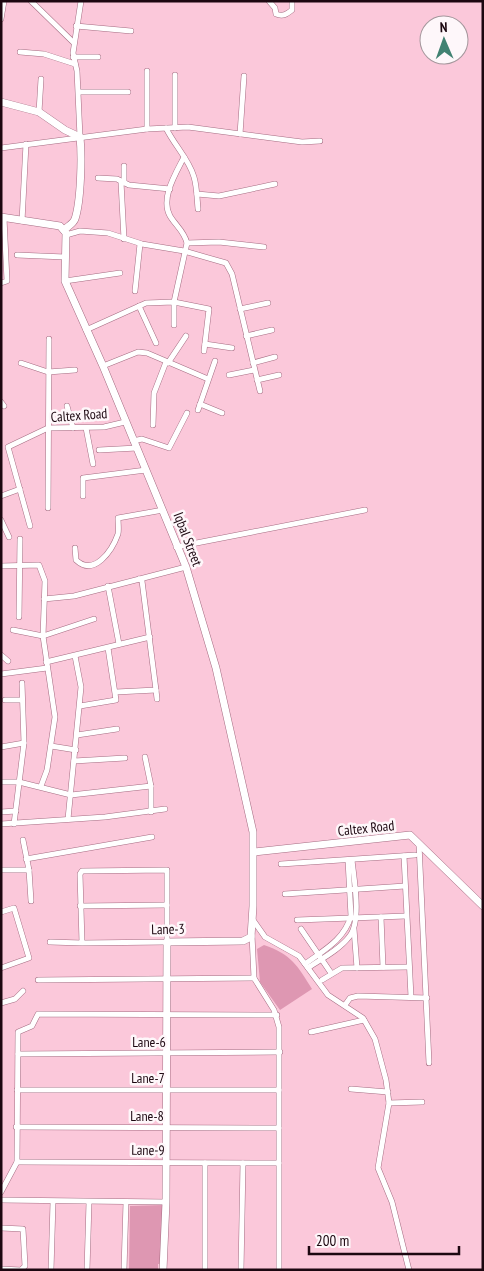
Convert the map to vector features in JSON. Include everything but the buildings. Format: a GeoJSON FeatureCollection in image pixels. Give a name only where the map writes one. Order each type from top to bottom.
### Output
{"type":"FeatureCollection","features":[{"type":"Feature","properties":{"kind":"street"},"geometry":{"type":"LineString","coordinates":[[1,19],[4,1]]}},
{"type":"Feature","properties":{"kind":"street"},"geometry":{"type":"LineString","coordinates":[[31,1],[73,42]]}},
{"type":"Feature","properties":{"kind":"street"},"geometry":{"type":"LineString","coordinates":[[65,233],[72,224],[76,214],[81,171],[79,92],[73,58],[73,42],[81,1]]}},
{"type":"Feature","properties":{"kind":"street"},"geometry":{"type":"LineString","coordinates":[[269,1],[275,8],[276,14],[280,16],[286,15],[292,10],[292,1]]}},
{"type":"Feature","properties":{"kind":"street"},"geometry":{"type":"LineString","coordinates":[[76,26],[131,31]]}},
{"type":"Feature","properties":{"kind":"street"},"geometry":{"type":"LineString","coordinates":[[20,52],[44,54],[75,64]]}},
{"type":"Feature","properties":{"kind":"street"},"geometry":{"type":"LineString","coordinates":[[73,58],[98,58]]}},
{"type":"Feature","properties":{"kind":"street"},"geometry":{"type":"LineString","coordinates":[[147,71],[147,129]]}},
{"type":"Feature","properties":{"kind":"street"},"geometry":{"type":"LineString","coordinates":[[175,128],[176,74]]}},
{"type":"Feature","properties":{"kind":"street"},"geometry":{"type":"LineString","coordinates":[[240,134],[244,76]]}},
{"type":"Feature","properties":{"kind":"street"},"geometry":{"type":"LineString","coordinates":[[38,112],[41,79]]}},
{"type":"Feature","properties":{"kind":"street"},"geometry":{"type":"LineString","coordinates":[[79,92],[128,92]]}},
{"type":"Feature","properties":{"kind":"street"},"geometry":{"type":"LineString","coordinates":[[1,102],[38,112],[65,130],[80,137]]}},
{"type":"Feature","properties":{"kind":"street"},"geometry":{"type":"LineString","coordinates":[[1,148],[147,129],[188,127],[302,142],[320,141]]}},
{"type":"Feature","properties":{"kind":"street"},"geometry":{"type":"LineString","coordinates":[[166,128],[175,147],[184,157],[194,178],[198,210]]}},
{"type":"Feature","properties":{"kind":"street"},"geometry":{"type":"LineString","coordinates":[[22,221],[26,144]]}},
{"type":"Feature","properties":{"kind":"street"},"geometry":{"type":"LineString","coordinates":[[174,325],[174,302],[186,242],[184,234],[169,214],[170,189],[171,182],[184,157]]}},
{"type":"Feature","properties":{"kind":"street"},"geometry":{"type":"LineString","coordinates":[[124,166],[124,239]]}},
{"type":"Feature","properties":{"kind":"street"},"geometry":{"type":"LineString","coordinates":[[98,178],[170,189]]}},
{"type":"Feature","properties":{"kind":"street"},"geometry":{"type":"LineString","coordinates":[[197,194],[219,196],[275,184]]}},
{"type":"Feature","properties":{"kind":"street"},"geometry":{"type":"LineString","coordinates":[[1,283],[7,281],[3,250],[3,217],[60,226],[65,233]]}},
{"type":"Feature","properties":{"kind":"street"},"geometry":{"type":"LineString","coordinates":[[65,233],[94,231],[140,244],[184,251],[226,263],[232,274],[260,392]]}},
{"type":"Feature","properties":{"kind":"street","name":"Iqbal Street"},"geometry":{"type":"LineString","coordinates":[[65,233],[65,281],[103,366],[163,510],[176,547],[186,567],[216,668],[252,826],[254,852],[252,935]]}},
{"type":"Feature","properties":{"kind":"street"},"geometry":{"type":"LineString","coordinates":[[186,242],[220,242],[264,247]]}},
{"type":"Feature","properties":{"kind":"street"},"geometry":{"type":"LineString","coordinates":[[135,291],[140,244]]}},
{"type":"Feature","properties":{"kind":"street"},"geometry":{"type":"LineString","coordinates":[[17,255],[65,257]]}},
{"type":"Feature","properties":{"kind":"street"},"geometry":{"type":"LineString","coordinates":[[65,281],[120,273]]}},
{"type":"Feature","properties":{"kind":"street"},"geometry":{"type":"LineString","coordinates":[[86,330],[146,303],[174,302],[210,308],[204,351]]}},
{"type":"Feature","properties":{"kind":"street"},"geometry":{"type":"LineString","coordinates":[[240,309],[268,303]]}},
{"type":"Feature","properties":{"kind":"street"},"geometry":{"type":"LineString","coordinates":[[139,306],[156,343]]}},
{"type":"Feature","properties":{"kind":"street"},"geometry":{"type":"LineString","coordinates":[[246,336],[272,330]]}},
{"type":"Feature","properties":{"kind":"street"},"geometry":{"type":"LineString","coordinates":[[153,425],[154,393],[167,363],[186,336]]}},
{"type":"Feature","properties":{"kind":"street"},"geometry":{"type":"LineString","coordinates":[[48,508],[49,339]]}},
{"type":"Feature","properties":{"kind":"street"},"geometry":{"type":"LineString","coordinates":[[205,344],[232,348]]}},
{"type":"Feature","properties":{"kind":"street"},"geometry":{"type":"LineString","coordinates":[[103,366],[138,352],[155,356],[167,363],[208,379]]}},
{"type":"Feature","properties":{"kind":"street"},"geometry":{"type":"LineString","coordinates":[[253,363],[276,357]]}},
{"type":"Feature","properties":{"kind":"street"},"geometry":{"type":"LineString","coordinates":[[198,410],[215,361]]}},
{"type":"Feature","properties":{"kind":"street"},"geometry":{"type":"LineString","coordinates":[[21,363],[48,372],[75,370]]}},
{"type":"Feature","properties":{"kind":"street"},"geometry":{"type":"LineString","coordinates":[[229,376],[254,370]]}},
{"type":"Feature","properties":{"kind":"street"},"geometry":{"type":"LineString","coordinates":[[257,380],[279,375]]}},
{"type":"Feature","properties":{"kind":"street"},"geometry":{"type":"LineString","coordinates":[[200,404],[222,413]]}},
{"type":"Feature","properties":{"kind":"street"},"geometry":{"type":"LineString","coordinates":[[67,406],[73,428]]}},
{"type":"Feature","properties":{"kind":"street"},"geometry":{"type":"LineString","coordinates":[[98,450],[135,444],[142,439],[169,448],[187,413]]}},
{"type":"Feature","properties":{"kind":"street","name":"Caltex Road"},"geometry":{"type":"LineString","coordinates":[[20,489],[8,447],[48,428],[104,427],[125,422]]}},
{"type":"Feature","properties":{"kind":"street"},"geometry":{"type":"LineString","coordinates":[[86,428],[93,464]]}},
{"type":"Feature","properties":{"kind":"street"},"geometry":{"type":"LineString","coordinates":[[84,496],[83,478],[146,470]]}},
{"type":"Feature","properties":{"kind":"street"},"geometry":{"type":"LineString","coordinates":[[1,496],[20,489],[30,526]]}},
{"type":"Feature","properties":{"kind":"street"},"geometry":{"type":"LineString","coordinates":[[75,548],[76,560],[82,565],[91,566],[104,560],[119,533],[118,518],[163,510]]}},
{"type":"Feature","properties":{"kind":"street"},"geometry":{"type":"LineString","coordinates":[[176,547],[365,510]]}},
{"type":"Feature","properties":{"kind":"street"},"geometry":{"type":"LineString","coordinates":[[1,520],[9,537]]}},
{"type":"Feature","properties":{"kind":"street"},"geometry":{"type":"LineString","coordinates":[[19,616],[20,539]]}},
{"type":"Feature","properties":{"kind":"street"},"geometry":{"type":"LineString","coordinates":[[1,566],[38,565],[45,581],[43,636],[55,717],[47,770],[41,786]]}},
{"type":"Feature","properties":{"kind":"street"},"geometry":{"type":"LineString","coordinates":[[44,599],[74,596],[186,567]]}},
{"type":"Feature","properties":{"kind":"street"},"geometry":{"type":"LineString","coordinates":[[139,579],[142,581],[157,699]]}},
{"type":"Feature","properties":{"kind":"street"},"geometry":{"type":"LineString","coordinates":[[108,586],[119,644]]}},
{"type":"Feature","properties":{"kind":"street"},"geometry":{"type":"LineString","coordinates":[[13,630],[43,636],[94,620]]}},
{"type":"Feature","properties":{"kind":"street"},"geometry":{"type":"LineString","coordinates":[[46,662],[150,637]]}},
{"type":"Feature","properties":{"kind":"street"},"geometry":{"type":"LineString","coordinates":[[80,706],[116,700],[108,648]]}},
{"type":"Feature","properties":{"kind":"street"},"geometry":{"type":"LineString","coordinates":[[1,654],[8,662]]}},
{"type":"Feature","properties":{"kind":"street"},"geometry":{"type":"LineString","coordinates":[[68,819],[81,687],[75,656]]}},
{"type":"Feature","properties":{"kind":"street"},"geometry":{"type":"LineString","coordinates":[[1,674],[47,668]]}},
{"type":"Feature","properties":{"kind":"street"},"geometry":{"type":"LineString","coordinates":[[14,824],[24,743],[22,683]]}},
{"type":"Feature","properties":{"kind":"street"},"geometry":{"type":"LineString","coordinates":[[116,692],[156,690]]}},
{"type":"Feature","properties":{"kind":"street"},"geometry":{"type":"LineString","coordinates":[[5,700],[22,700]]}},
{"type":"Feature","properties":{"kind":"street"},"geometry":{"type":"LineString","coordinates":[[77,735],[117,729]]}},
{"type":"Feature","properties":{"kind":"street"},"geometry":{"type":"LineString","coordinates":[[1,747],[24,743]]}},
{"type":"Feature","properties":{"kind":"street"},"geometry":{"type":"LineString","coordinates":[[51,746],[76,750]]}},
{"type":"Feature","properties":{"kind":"street"},"geometry":{"type":"LineString","coordinates":[[145,757],[152,786],[151,812]]}},
{"type":"Feature","properties":{"kind":"street"},"geometry":{"type":"LineString","coordinates":[[74,761],[125,758]]}},
{"type":"Feature","properties":{"kind":"street"},"geometry":{"type":"LineString","coordinates":[[1,782],[19,782],[41,786],[70,795],[152,786]]}},
{"type":"Feature","properties":{"kind":"street"},"geometry":{"type":"LineString","coordinates":[[1,824],[165,810]]}},
{"type":"Feature","properties":{"kind":"street"},"geometry":{"type":"LineString","coordinates":[[1,812],[16,812]]}},
{"type":"Feature","properties":{"kind":"street","name":"Caltex Road"},"geometry":{"type":"LineString","coordinates":[[254,852],[410,835],[483,906]]}},
{"type":"Feature","properties":{"kind":"street"},"geometry":{"type":"LineString","coordinates":[[26,859],[152,837]]}},
{"type":"Feature","properties":{"kind":"street"},"geometry":{"type":"LineString","coordinates":[[23,840],[29,870],[32,901]]}},
{"type":"Feature","properties":{"kind":"street"},"geometry":{"type":"LineString","coordinates":[[419,844],[430,1062]]}},
{"type":"Feature","properties":{"kind":"street"},"geometry":{"type":"LineString","coordinates":[[281,864],[415,855]]}},
{"type":"Feature","properties":{"kind":"street"},"geometry":{"type":"LineString","coordinates":[[404,856],[411,997]]}},
{"type":"Feature","properties":{"kind":"street"},"geometry":{"type":"LineString","coordinates":[[350,860],[357,968]]}},
{"type":"Feature","properties":{"kind":"street"},"geometry":{"type":"LineString","coordinates":[[1,870],[29,870]]}},
{"type":"Feature","properties":{"kind":"street"},"geometry":{"type":"LineString","coordinates":[[82,943],[80,906],[80,874],[82,871],[167,870],[166,1202],[163,1270]]}},
{"type":"Feature","properties":{"kind":"street"},"geometry":{"type":"LineString","coordinates":[[285,894],[405,886]]}},
{"type":"Feature","properties":{"kind":"street"},"geometry":{"type":"LineString","coordinates":[[80,906],[167,905]]}},
{"type":"Feature","properties":{"kind":"street"},"geometry":{"type":"LineString","coordinates":[[1,912],[14,908],[29,958],[2,967],[1,960]]}},
{"type":"Feature","properties":{"kind":"street"},"geometry":{"type":"LineString","coordinates":[[297,920],[406,916]]}},
{"type":"Feature","properties":{"kind":"street"},"geometry":{"type":"LineString","coordinates":[[381,917],[383,967]]}},
{"type":"Feature","properties":{"kind":"street"},"geometry":{"type":"LineString","coordinates":[[320,956],[340,937],[353,918]]}},
{"type":"Feature","properties":{"kind":"street"},"geometry":{"type":"LineString","coordinates":[[253,920],[265,936],[293,951],[328,995],[364,1020],[375,1040],[389,1103],[378,1168],[392,1202],[409,1270]]}},
{"type":"Feature","properties":{"kind":"street"},"geometry":{"type":"LineString","coordinates":[[306,966],[349,937],[354,926]]}},
{"type":"Feature","properties":{"kind":"street"},"geometry":{"type":"LineString","coordinates":[[300,929],[331,973]]}},
{"type":"Feature","properties":{"kind":"street"},"geometry":{"type":"LineString","coordinates":[[252,935],[254,978],[277,1015],[280,1052],[278,1128],[280,1270]]}},
{"type":"Feature","properties":{"kind":"street","name":"Lane-3"},"geometry":{"type":"LineString","coordinates":[[50,942],[243,941],[252,935]]}},
{"type":"Feature","properties":{"kind":"street"},"geometry":{"type":"LineString","coordinates":[[322,980],[342,968],[409,967]]}},
{"type":"Feature","properties":{"kind":"street"},"geometry":{"type":"LineString","coordinates":[[38,980],[254,978]]}},
{"type":"Feature","properties":{"kind":"street"},"geometry":{"type":"LineString","coordinates":[[1,1003],[15,999],[23,991]]}},
{"type":"Feature","properties":{"kind":"street"},"geometry":{"type":"LineString","coordinates":[[345,1005],[350,998],[358,996],[427,998]]}},
{"type":"Feature","properties":{"kind":"street"},"geometry":{"type":"LineString","coordinates":[[1,1192],[18,1162],[16,1127],[18,1032],[32,1026],[38,1014],[277,1015]]}},
{"type":"Feature","properties":{"kind":"street"},"geometry":{"type":"LineString","coordinates":[[311,1032],[364,1020]]}},
{"type":"Feature","properties":{"kind":"street","name":"Lane-6"},"geometry":{"type":"LineString","coordinates":[[18,1054],[280,1052]]}},
{"type":"Feature","properties":{"kind":"street","name":"Lane-7"},"geometry":{"type":"LineString","coordinates":[[17,1090],[166,1088],[279,1090]]}},
{"type":"Feature","properties":{"kind":"street"},"geometry":{"type":"LineString","coordinates":[[351,1089],[388,1092]]}},
{"type":"Feature","properties":{"kind":"street"},"geometry":{"type":"LineString","coordinates":[[389,1103],[422,1102]]}},
{"type":"Feature","properties":{"kind":"street","name":"Lane-8"},"geometry":{"type":"LineString","coordinates":[[16,1127],[278,1128]]}},
{"type":"Feature","properties":{"kind":"street","name":"Lane-9"},"geometry":{"type":"LineString","coordinates":[[18,1162],[166,1161],[279,1163]]}},
{"type":"Feature","properties":{"kind":"street"},"geometry":{"type":"LineString","coordinates":[[205,1163],[205,1270]]}},
{"type":"Feature","properties":{"kind":"street"},"geometry":{"type":"LineString","coordinates":[[241,1270],[242,1163]]}},
{"type":"Feature","properties":{"kind":"street"},"geometry":{"type":"LineString","coordinates":[[1,1200],[166,1202]]}},
{"type":"Feature","properties":{"kind":"street"},"geometry":{"type":"LineString","coordinates":[[51,1270],[53,1202]]}},
{"type":"Feature","properties":{"kind":"street"},"geometry":{"type":"LineString","coordinates":[[87,1270],[89,1202]]}},
{"type":"Feature","properties":{"kind":"street"},"geometry":{"type":"LineString","coordinates":[[124,1270],[126,1202]]}},
{"type":"Feature","properties":{"kind":"street"},"geometry":{"type":"LineString","coordinates":[[1,1228],[24,1229],[25,1266],[21,1270],[1,1270]]}},
{"type":"Feature","properties":{"kind":"shaded area"},"geometry":{"type":"Polygon","coordinates":[[[264,945],[281,952],[293,962],[312,989],[280,1010],[260,982],[257,949],[264,945]]]}},
{"type":"Feature","properties":{"kind":"shaded area"},"geometry":{"type":"Polygon","coordinates":[[[162,1205],[162,1264],[158,1264],[158,1270],[129,1270],[130,1206],[162,1205]]]}}]}
